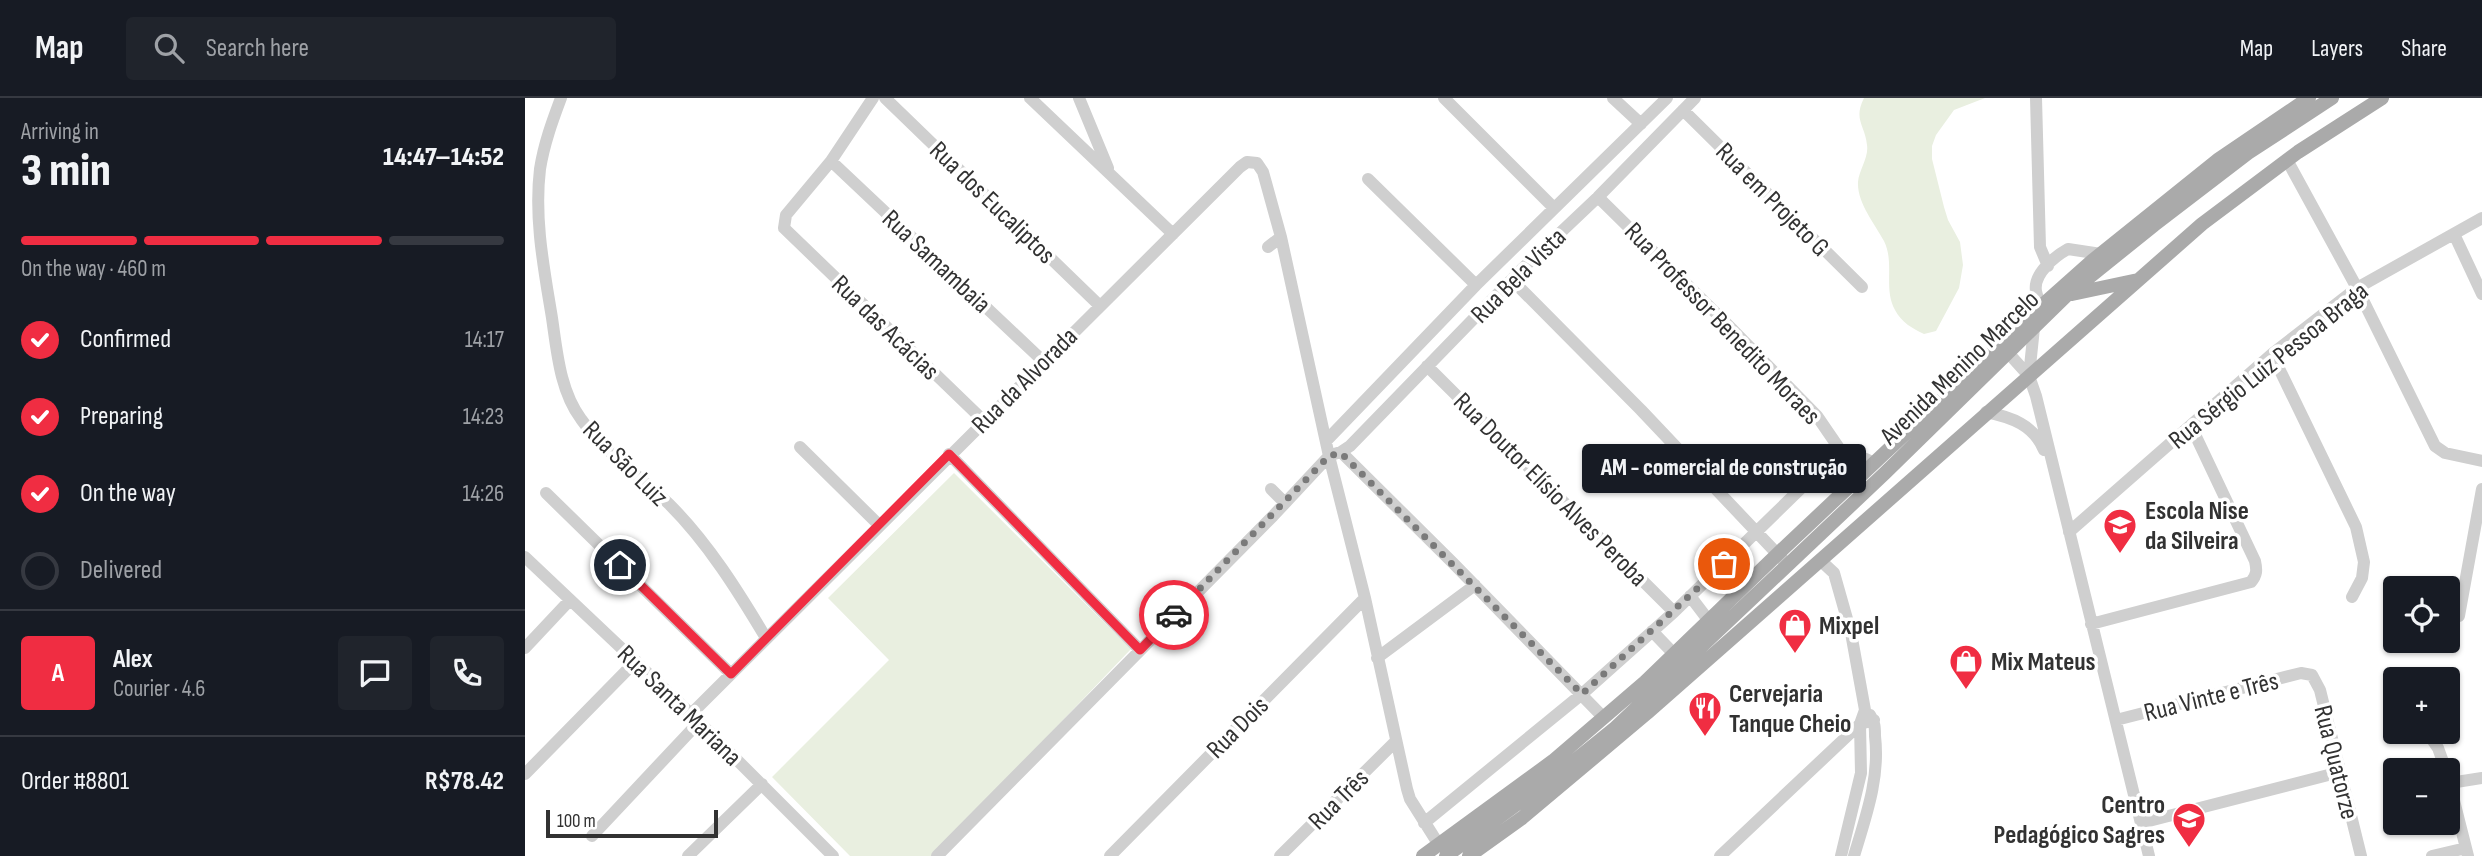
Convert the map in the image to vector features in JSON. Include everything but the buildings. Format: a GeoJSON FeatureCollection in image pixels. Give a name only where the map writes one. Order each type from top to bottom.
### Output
{"type":"FeatureCollection","features":[{"type":"Feature","properties":{"kind":"main road","name":"Avenida Menino Marcelo"},"geometry":{"type":"LineString","coordinates":[[1423,856],[1442,850],[1481,830],[1614,729],[1786,558],[1874,463],[2004,348],[2101,254],[2219,159],[2309,98]]}},
{"type":"Feature","properties":{"kind":"main road","name":"Avenida Menino Marcelo"},"geometry":{"type":"LineString","coordinates":[[1442,850],[1553,761],[1709,621],[1828,525],[2004,348],[2034,328],[2044,311],[2248,153],[2332,98]]}},
{"type":"Feature","properties":{"kind":"main road"},"geometry":{"type":"LineString","coordinates":[[1469,856],[1510,827],[1609,746],[2202,224],[2287,160],[2382,98]]}},
{"type":"Feature","properties":{"kind":"main road"},"geometry":{"type":"LineString","coordinates":[[2067,295],[2139,280]]}},
{"type":"Feature","properties":{"kind":"main road"},"geometry":{"type":"LineString","coordinates":[[1828,525],[1887,504]]}},
{"type":"Feature","properties":{"kind":"main road"},"geometry":{"type":"LineString","coordinates":[[1786,558],[1820,560]]}},
{"type":"Feature","properties":{"kind":"main road"},"geometry":{"type":"LineString","coordinates":[[1481,830],[1510,827]]}},
{"type":"Feature","properties":{"kind":"street","name":"Rua São Luiz"},"geometry":{"type":"LineString","coordinates":[[561,98],[547,136],[540,170],[539,202],[542,258],[562,380],[580,418],[610,454],[670,505],[708,551],[766,638]]}},
{"type":"Feature","properties":{"kind":"street"},"geometry":{"type":"LineString","coordinates":[[831,161],[873,98]]}},
{"type":"Feature","properties":{"kind":"street","name":"Rua dos Eucaliptos"},"geometry":{"type":"LineString","coordinates":[[885,98],[1100,306]]}},
{"type":"Feature","properties":{"kind":"street"},"geometry":{"type":"LineString","coordinates":[[1030,98],[1173,234]]}},
{"type":"Feature","properties":{"kind":"street"},"geometry":{"type":"LineString","coordinates":[[1079,98],[1111,175]]}},
{"type":"Feature","properties":{"kind":"street"},"geometry":{"type":"LineString","coordinates":[[1444,98],[1554,208]]}},
{"type":"Feature","properties":{"kind":"street"},"geometry":{"type":"LineString","coordinates":[[1613,98],[1641,124]]}},
{"type":"Feature","properties":{"kind":"street","name":"Rua Bela Vista"},"geometry":{"type":"LineString","coordinates":[[1326,441],[1476,285],[1667,98]]}},
{"type":"Feature","properties":{"kind":"street"},"geometry":{"type":"LineString","coordinates":[[2036,98],[2040,247],[2048,266]]}},
{"type":"Feature","properties":{"kind":"street","name":"Rua Bela Vista"},"geometry":{"type":"LineString","coordinates":[[937,856],[1285,503],[1335,454],[1350,446],[1511,280],[1598,197],[1690,102]]}},
{"type":"Feature","properties":{"kind":"street","name":"Rua em Projeto G"},"geometry":{"type":"LineString","coordinates":[[1690,102],[1862,287]]}},
{"type":"Feature","properties":{"kind":"street"},"geometry":{"type":"LineString","coordinates":[[2287,160],[2357,288],[2435,446],[2445,453],[2482,461]]}},
{"type":"Feature","properties":{"kind":"street","name":"Rua das Acácias"},"geometry":{"type":"LineString","coordinates":[[831,161],[786,215],[784,222],[787,233],[984,421]]}},
{"type":"Feature","properties":{"kind":"street","name":"Rua Samambaia"},"geometry":{"type":"LineString","coordinates":[[831,161],[1043,361]]}},
{"type":"Feature","properties":{"kind":"street","name":"Rua da Alvorada"},"geometry":{"type":"LineString","coordinates":[[592,836],[731,674],[1240,167],[1250,162],[1261,167],[1282,237]]}},
{"type":"Feature","properties":{"kind":"street"},"geometry":{"type":"LineString","coordinates":[[1368,179],[1476,285]]}},
{"type":"Feature","properties":{"kind":"street","name":"Rua Professor Benedito Moraes"},"geometry":{"type":"LineString","coordinates":[[1598,197],[1817,416],[1843,454]]}},
{"type":"Feature","properties":{"kind":"street","name":"Rua Sérgio Luiz Pessoa Braga"},"geometry":{"type":"LineString","coordinates":[[2069,532],[2272,354],[2357,288],[2482,218]]}},
{"type":"Feature","properties":{"kind":"street"},"geometry":{"type":"LineString","coordinates":[[2453,234],[2482,294]]}},
{"type":"Feature","properties":{"kind":"street"},"geometry":{"type":"LineString","coordinates":[[1268,247],[1282,237],[1326,441],[1335,454],[1475,585],[1604,718]]}},
{"type":"Feature","properties":{"kind":"street"},"geometry":{"type":"LineString","coordinates":[[2044,311],[2036,294],[2036,282],[2048,266],[2069,249],[2101,254]]}},
{"type":"Feature","properties":{"kind":"street"},"geometry":{"type":"LineString","coordinates":[[1508,253],[1523,268]]}},
{"type":"Feature","properties":{"kind":"street"},"geometry":{"type":"LineString","coordinates":[[1511,280],[1786,558]]}},
{"type":"Feature","properties":{"kind":"street"},"geometry":{"type":"LineString","coordinates":[[2029,376],[2034,328]]}},
{"type":"Feature","properties":{"kind":"street"},"geometry":{"type":"LineString","coordinates":[[2004,348],[2029,376],[2036,396],[2149,856]]}},
{"type":"Feature","properties":{"kind":"street"},"geometry":{"type":"LineString","coordinates":[[2272,354],[2356,527],[2364,562],[2362,578],[2352,597]]}},
{"type":"Feature","properties":{"kind":"street","name":"Rua Doutor Elísio Alves Peroba"},"geometry":{"type":"LineString","coordinates":[[1427,366],[1674,611]]}},
{"type":"Feature","properties":{"kind":"street"},"geometry":{"type":"LineString","coordinates":[[1986,412],[2004,415],[2032,430],[2041,443],[2057,487]]}},
{"type":"Feature","properties":{"kind":"street"},"geometry":{"type":"LineString","coordinates":[[2091,624],[2251,582],[2255,576],[2255,561],[2191,426]]}},
{"type":"Feature","properties":{"kind":"street"},"geometry":{"type":"LineString","coordinates":[[800,447],[879,524]]}},
{"type":"Feature","properties":{"kind":"street"},"geometry":{"type":"LineString","coordinates":[[949,454],[1140,650]]}},
{"type":"Feature","properties":{"kind":"street"},"geometry":{"type":"LineString","coordinates":[[1335,454],[1377,658],[1410,799],[1442,850]]}},
{"type":"Feature","properties":{"kind":"street"},"geometry":{"type":"LineString","coordinates":[[1424,823],[1582,694],[1690,596],[1828,462],[1843,454],[1863,457],[1874,463]]}},
{"type":"Feature","properties":{"kind":"street"},"geometry":{"type":"LineString","coordinates":[[1271,489],[1285,503]]}},
{"type":"Feature","properties":{"kind":"street"},"geometry":{"type":"LineString","coordinates":[[2460,610],[2482,489]]}},
{"type":"Feature","properties":{"kind":"street"},"geometry":{"type":"LineString","coordinates":[[546,493],[731,674]]}},
{"type":"Feature","properties":{"kind":"street","name":"Rua Santa Mariana"},"geometry":{"type":"LineString","coordinates":[[525,557],[762,784],[818,851],[833,856]]}},
{"type":"Feature","properties":{"kind":"street"},"geometry":{"type":"LineString","coordinates":[[1820,560],[1835,573],[1851,633],[1865,710],[1860,724],[1862,756],[1853,813],[1841,856]]}},
{"type":"Feature","properties":{"kind":"street"},"geometry":{"type":"LineString","coordinates":[[1377,658],[1475,585]]}},
{"type":"Feature","properties":{"kind":"street"},"geometry":{"type":"LineString","coordinates":[[1690,596],[1709,621]]}},
{"type":"Feature","properties":{"kind":"street","name":"Rua Dois"},"geometry":{"type":"LineString","coordinates":[[1109,856],[1365,598]]}},
{"type":"Feature","properties":{"kind":"street"},"geometry":{"type":"LineString","coordinates":[[525,649],[570,600]]}},
{"type":"Feature","properties":{"kind":"street"},"geometry":{"type":"LineString","coordinates":[[1652,631],[1674,654]]}},
{"type":"Feature","properties":{"kind":"street"},"geometry":{"type":"LineString","coordinates":[[526,772],[636,661]]}},
{"type":"Feature","properties":{"kind":"street","name":"Rua Vinte e Três"},"geometry":{"type":"LineString","coordinates":[[2116,720],[2306,672]]}},
{"type":"Feature","properties":{"kind":"street","name":"Rua Quatorze"},"geometry":{"type":"LineString","coordinates":[[2306,672],[2312,675],[2320,690],[2361,856]]}},
{"type":"Feature","properties":{"kind":"street"},"geometry":{"type":"LineString","coordinates":[[1854,856],[1876,775],[1874,720],[1865,710]]}},
{"type":"Feature","properties":{"kind":"street"},"geometry":{"type":"LineString","coordinates":[[1720,856],[1860,724],[1874,720]]}},
{"type":"Feature","properties":{"kind":"street","name":"Rua Três"},"geometry":{"type":"LineString","coordinates":[[1280,856],[1396,741]]}},
{"type":"Feature","properties":{"kind":"street"},"geometry":{"type":"LineString","coordinates":[[1862,756],[1877,754]]}},
{"type":"Feature","properties":{"kind":"street"},"geometry":{"type":"LineString","coordinates":[[2141,823],[2340,772]]}},
{"type":"Feature","properties":{"kind":"street"},"geometry":{"type":"LineString","coordinates":[[2460,777],[2482,778]]}},
{"type":"Feature","properties":{"kind":"street"},"geometry":{"type":"LineString","coordinates":[[688,856],[762,784]]}},
{"type":"Feature","properties":{"kind":"street"},"geometry":{"type":"LineString","coordinates":[[2431,856],[2467,852],[2460,824]]}},
{"type":"Feature","properties":{"kind":"green space"},"geometry":{"type":"Polygon","coordinates":[[[1864,98],[1985,98],[1954,110],[1936,135],[1932,146],[1932,159],[1944,207],[1960,242],[1963,265],[1959,288],[1936,331],[1924,334],[1912,327],[1901,318],[1892,302],[1887,249],[1863,205],[1858,190],[1867,150],[1860,117],[1864,98]]]}},
{"type":"Feature","properties":{"kind":"green space"},"geometry":{"type":"Polygon","coordinates":[[[954,473],[1131,649],[933,856],[850,856],[772,777],[889,660],[828,598],[954,473]]]}},
{"type":"Feature","properties":{"kind":"way so far"},"geometry":{"type":"LineString","coordinates":[[1174,615],[1329,456],[1341,453],[1582,694],[1724,564]]}},
{"type":"Feature","properties":{"kind":"place","name":"Escola Nise da Silveira"},"geometry":{"type":"Point","coordinates":[2120,555]}},
{"type":"Feature","properties":{"kind":"place","name":"AM - comercial de construção"},"geometry":{"type":"Point","coordinates":[1724,564]}},
{"type":"Feature","properties":{"kind":"place","name":"Mixpel"},"geometry":{"type":"Point","coordinates":[1795,655]}},
{"type":"Feature","properties":{"kind":"place","name":"Mix Mateus"},"geometry":{"type":"Point","coordinates":[1966,691]}},
{"type":"Feature","properties":{"kind":"place","name":"Cervejaria Tanque Cheio"},"geometry":{"type":"Point","coordinates":[1705,738]}},
{"type":"Feature","properties":{"kind":"place","name":"Centro Pedagógico Sagres"},"geometry":{"type":"Point","coordinates":[2189,849]}},
{"type":"Feature","properties":{"kind":"route"},"geometry":{"type":"LineString","coordinates":[[620,565],[731,674],[949,454],[1140,650],[1174,615]]}}]}
